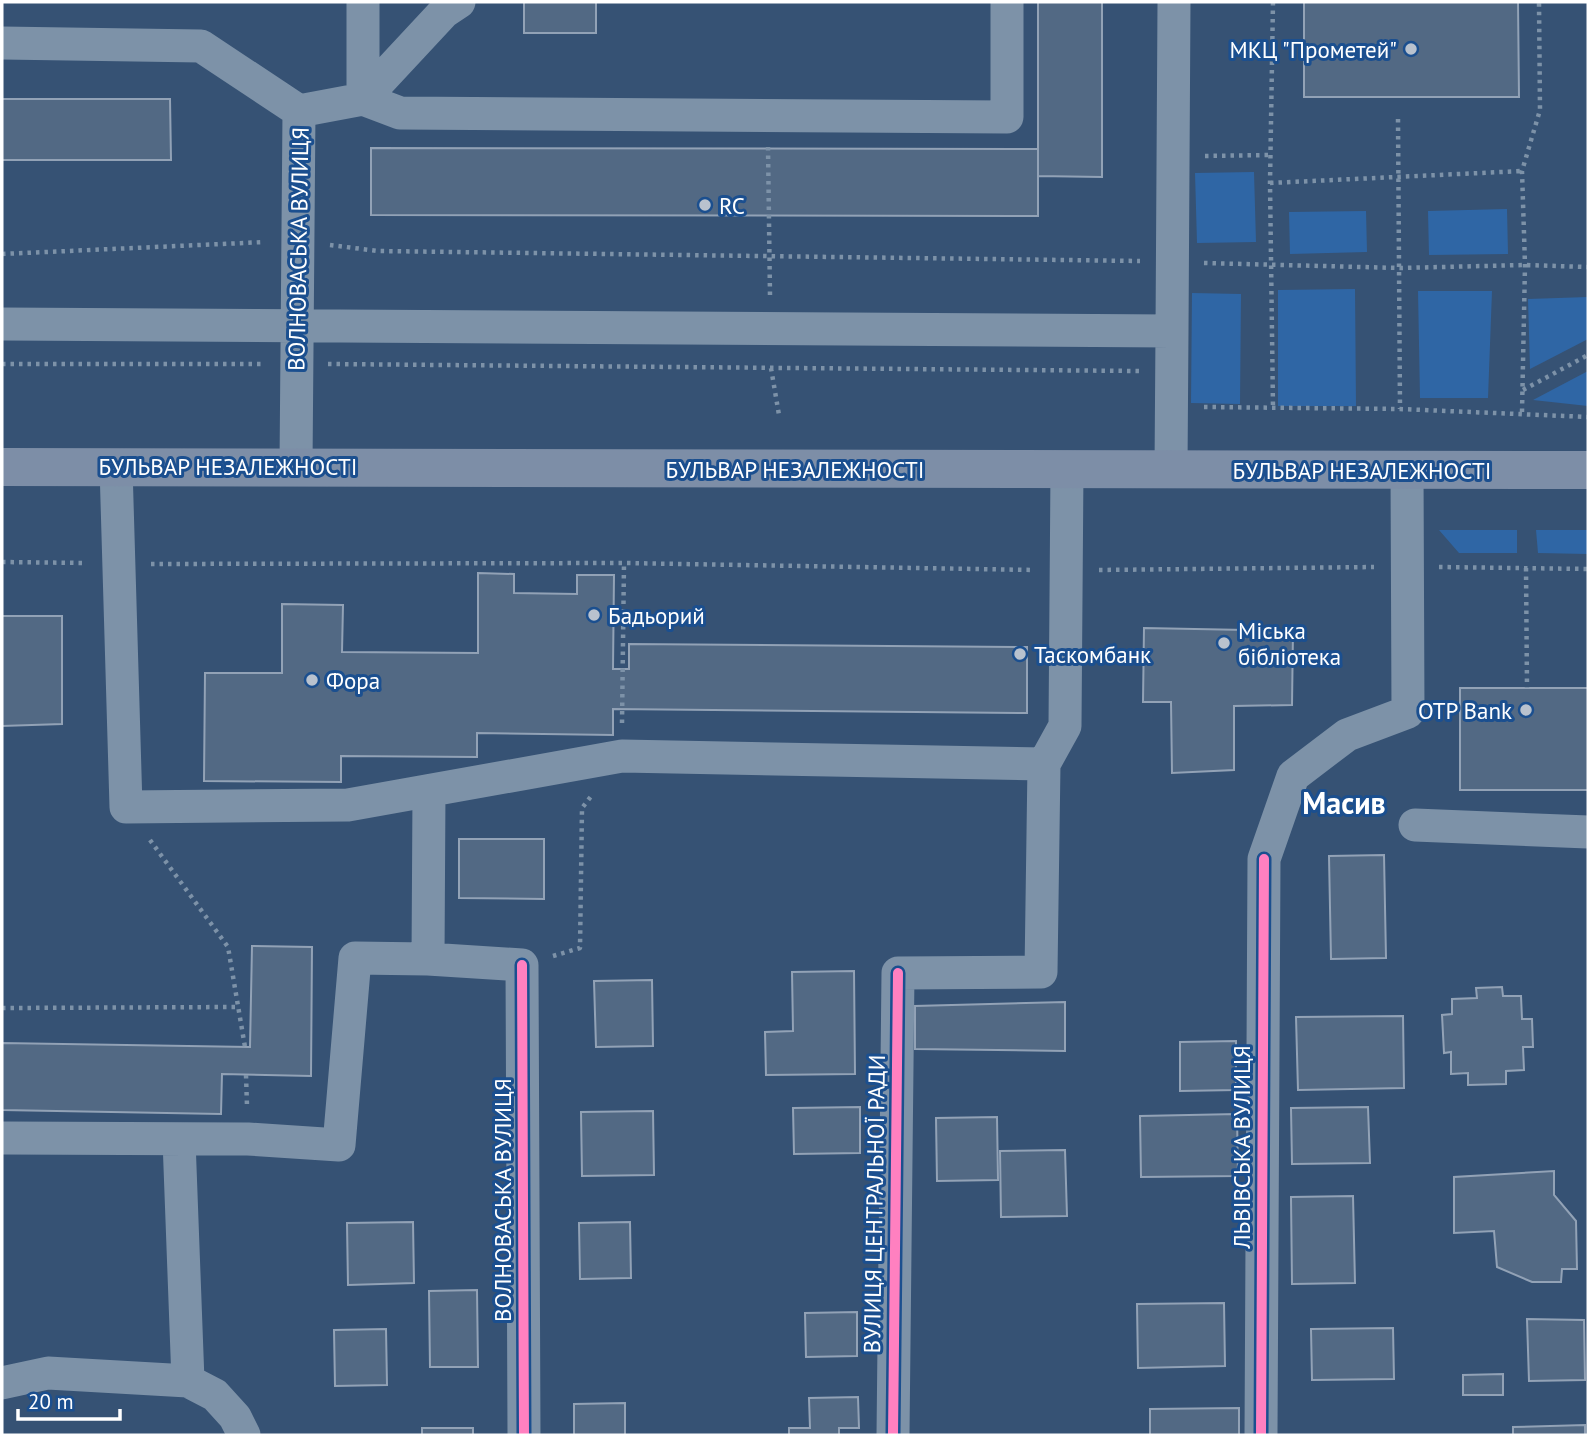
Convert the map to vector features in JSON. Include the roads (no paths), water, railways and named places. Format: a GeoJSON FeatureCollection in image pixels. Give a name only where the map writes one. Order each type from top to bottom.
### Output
{"type":"FeatureCollection","features":[{"type":"Feature","properties":{"kind":"main road","name":"БУЛЬВАР НЕЗАЛЕЖНОСТІ"},"geometry":{"type":"LineString","coordinates":[[2,467],[1588,470]]}},
{"type":"Feature","properties":{"kind":"street"},"geometry":{"type":"LineString","coordinates":[[363,2],[363,99]]}},
{"type":"Feature","properties":{"kind":"street"},"geometry":{"type":"LineString","coordinates":[[363,99],[444,12],[458,2]]}},
{"type":"Feature","properties":{"kind":"street"},"geometry":{"type":"LineString","coordinates":[[363,99],[400,113],[1007,117],[1007,2]]}},
{"type":"Feature","properties":{"kind":"street"},"geometry":{"type":"LineString","coordinates":[[1171,468],[1174,2]]}},
{"type":"Feature","properties":{"kind":"street"},"geometry":{"type":"LineString","coordinates":[[2,43],[201,46],[299,111]]}},
{"type":"Feature","properties":{"kind":"street","name":"ВОЛНОВАСЬКА ВУЛИЦЯ"},"geometry":{"type":"LineString","coordinates":[[296,466],[299,111],[363,99]]}},
{"type":"Feature","properties":{"kind":"street"},"geometry":{"type":"LineString","coordinates":[[2,324],[1172,331]]}},
{"type":"Feature","properties":{"kind":"street"},"geometry":{"type":"LineString","coordinates":[[116,467],[126,807],[348,805],[622,756],[1044,764],[1065,726],[1068,469]]}},
{"type":"Feature","properties":{"kind":"street","name":"ЛЬВІВСЬКА ВУЛИЦЯ"},"geometry":{"type":"LineString","coordinates":[[1261,1435],[1264,859],[1293,776],[1347,736],[1408,712],[1407,469]]}},
{"type":"Feature","properties":{"kind":"street","name":"ВУЛИЦЯ ЦЕНТРАЛЬНОЇ РАДИ"},"geometry":{"type":"LineString","coordinates":[[893,1435],[898,973],[1041,972],[1044,764]]}},
{"type":"Feature","properties":{"kind":"street"},"geometry":{"type":"LineString","coordinates":[[2,1138],[248,1139],[340,1145],[355,958],[428,959],[429,791]]}},
{"type":"Feature","properties":{"kind":"street"},"geometry":{"type":"LineString","coordinates":[[1415,825],[1588,832]]}},
{"type":"Feature","properties":{"kind":"street","name":"ВОЛНОВАСЬКА ВУЛИЦЯ"},"geometry":{"type":"LineString","coordinates":[[428,959],[522,965],[524,1435]]}},
{"type":"Feature","properties":{"kind":"street"},"geometry":{"type":"LineString","coordinates":[[179,1140],[188,1381]]}},
{"type":"Feature","properties":{"kind":"street"},"geometry":{"type":"LineString","coordinates":[[2,1383],[48,1373],[188,1381],[215,1395],[235,1417],[244,1435]]}},
{"type":"Feature","properties":{"kind":"place","name":"МКЦ \"Прометей\""},"geometry":{"type":"Point","coordinates":[1411,49]}},
{"type":"Feature","properties":{"kind":"place","name":"RC"},"geometry":{"type":"Point","coordinates":[705,205]}},
{"type":"Feature","properties":{"kind":"place","name":"Бадьорий"},"geometry":{"type":"Point","coordinates":[594,615]}},
{"type":"Feature","properties":{"kind":"place","name":"Міська бібліотека"},"geometry":{"type":"Point","coordinates":[1224,643]}},
{"type":"Feature","properties":{"kind":"place","name":"Таскомбанк"},"geometry":{"type":"Point","coordinates":[1020,654]}},
{"type":"Feature","properties":{"kind":"place","name":"Фора"},"geometry":{"type":"Point","coordinates":[312,680]}},
{"type":"Feature","properties":{"kind":"place","name":"OTP Bank"},"geometry":{"type":"Point","coordinates":[1526,710]}},
{"type":"Feature","properties":{"kind":"district","name":"Масив"},"geometry":{"type":"Point","coordinates":[1344,802]}}]}
